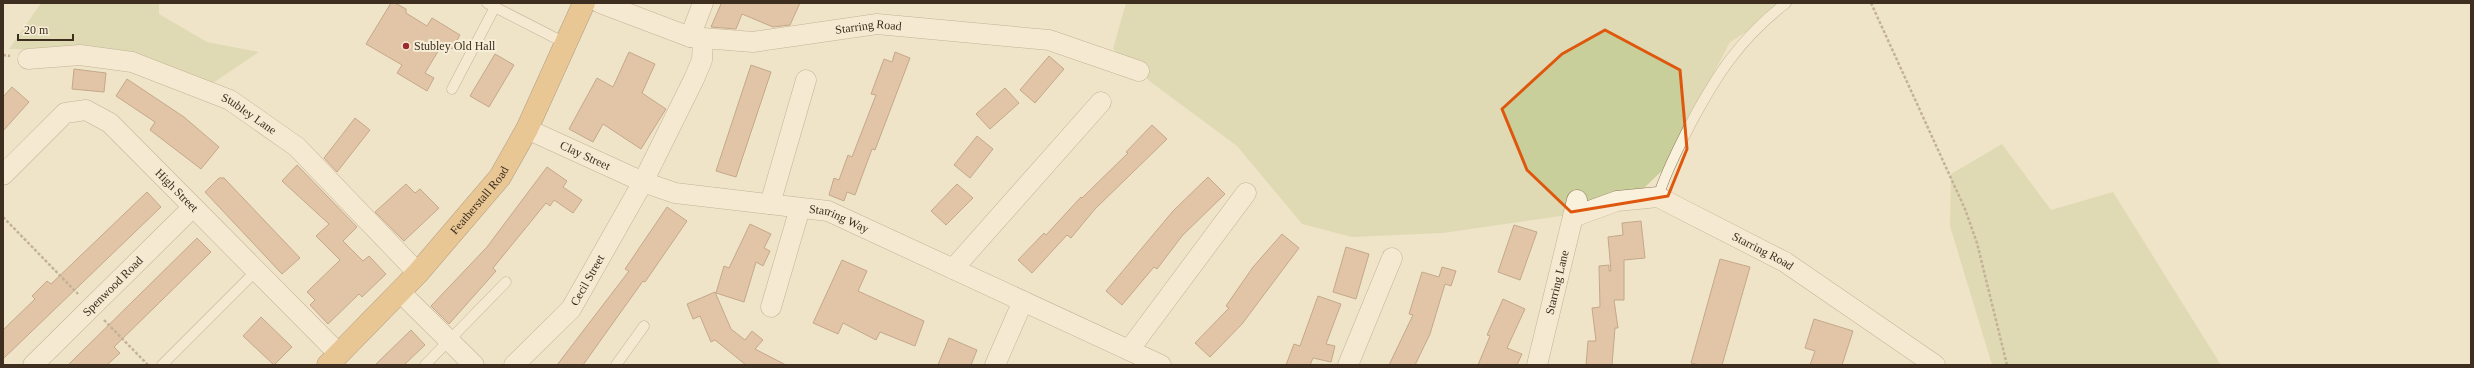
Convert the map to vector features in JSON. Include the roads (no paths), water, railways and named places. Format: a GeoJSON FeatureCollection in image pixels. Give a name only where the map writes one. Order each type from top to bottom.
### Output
{"type":"FeatureCollection","features":[{"type":"Feature","properties":{"kind":"highway","name":"Featherstall Road"},"geometry":{"type":"LineString","coordinates":[[334,360],[418,273],[500,177],[527,129],[567,44],[584,3]]}},
{"type":"Feature","properties":{"kind":"street","name":"Starring Road"},"geometry":{"type":"LineString","coordinates":[[600,3],[697,38],[753,42],[877,24],[1049,40],[1139,71]]}},
{"type":"Feature","properties":{"kind":"street","name":"Cecil Street"},"geometry":{"type":"LineString","coordinates":[[514,365],[571,309],[642,182],[694,79],[702,60],[697,38],[703,3]]}},
{"type":"Feature","properties":{"kind":"street","name":"Stubley Lane"},"geometry":{"type":"LineString","coordinates":[[28,59],[80,55],[132,62],[230,100],[297,147],[418,273]]}},
{"type":"Feature","properties":{"kind":"street"},"geometry":{"type":"LineString","coordinates":[[770,204],[806,80]]}},
{"type":"Feature","properties":{"kind":"street"},"geometry":{"type":"LineString","coordinates":[[953,269],[1101,102]]}},
{"type":"Feature","properties":{"kind":"street","name":"High Street"},"geometry":{"type":"LineString","coordinates":[[3,175],[65,113],[86,110],[110,123],[257,270],[334,360]]}},
{"type":"Feature","properties":{"kind":"street","name":"Clay Street"},"geometry":{"type":"LineString","coordinates":[[527,129],[642,182]]}},
{"type":"Feature","properties":{"kind":"street","name":"Starring Way"},"geometry":{"type":"LineString","coordinates":[[642,182],[675,193],[828,211],[1161,365]]}},
{"type":"Feature","properties":{"kind":"street"},"geometry":{"type":"LineString","coordinates":[[1129,350],[1246,193]]}},
{"type":"Feature","properties":{"kind":"street","name":"Starring Road"},"geometry":{"type":"LineString","coordinates":[[1658,197],[1785,262],[1935,365]]}},
{"type":"Feature","properties":{"kind":"street","name":"Starring Lane"},"geometry":{"type":"LineString","coordinates":[[1536,365],[1575,208],[1617,201],[1658,197]]}},
{"type":"Feature","properties":{"kind":"street","name":"Spenwood Road"},"geometry":{"type":"LineString","coordinates":[[33,365],[193,207]]}},
{"type":"Feature","properties":{"kind":"street"},"geometry":{"type":"LineString","coordinates":[[771,307],[800,208]]}},
{"type":"Feature","properties":{"kind":"street"},"geometry":{"type":"LineString","coordinates":[[1348,365],[1392,258]]}},
{"type":"Feature","properties":{"kind":"street"},"geometry":{"type":"LineString","coordinates":[[400,292],[474,365]]}},
{"type":"Feature","properties":{"kind":"street"},"geometry":{"type":"LineString","coordinates":[[995,365],[1023,301]]}},
{"type":"Feature","properties":{"kind":"lane"},"geometry":{"type":"LineString","coordinates":[[1658,197],[1666,170],[1720,71],[1753,32],[1786,3]]}},
{"type":"Feature","properties":{"kind":"lane"},"geometry":{"type":"LineString","coordinates":[[452,89],[491,5],[567,44]]}},
{"type":"Feature","properties":{"kind":"lane"},"geometry":{"type":"LineString","coordinates":[[162,365],[257,270]]}},
{"type":"Feature","properties":{"kind":"lane"},"geometry":{"type":"LineString","coordinates":[[425,365],[506,282]]}},
{"type":"Feature","properties":{"kind":"lane"},"geometry":{"type":"LineString","coordinates":[[616,365],[644,326]]}},
{"type":"Feature","properties":{"kind":"place","name":"Stubley Old Hall"},"geometry":{"type":"Point","coordinates":[406,46]}}]}
